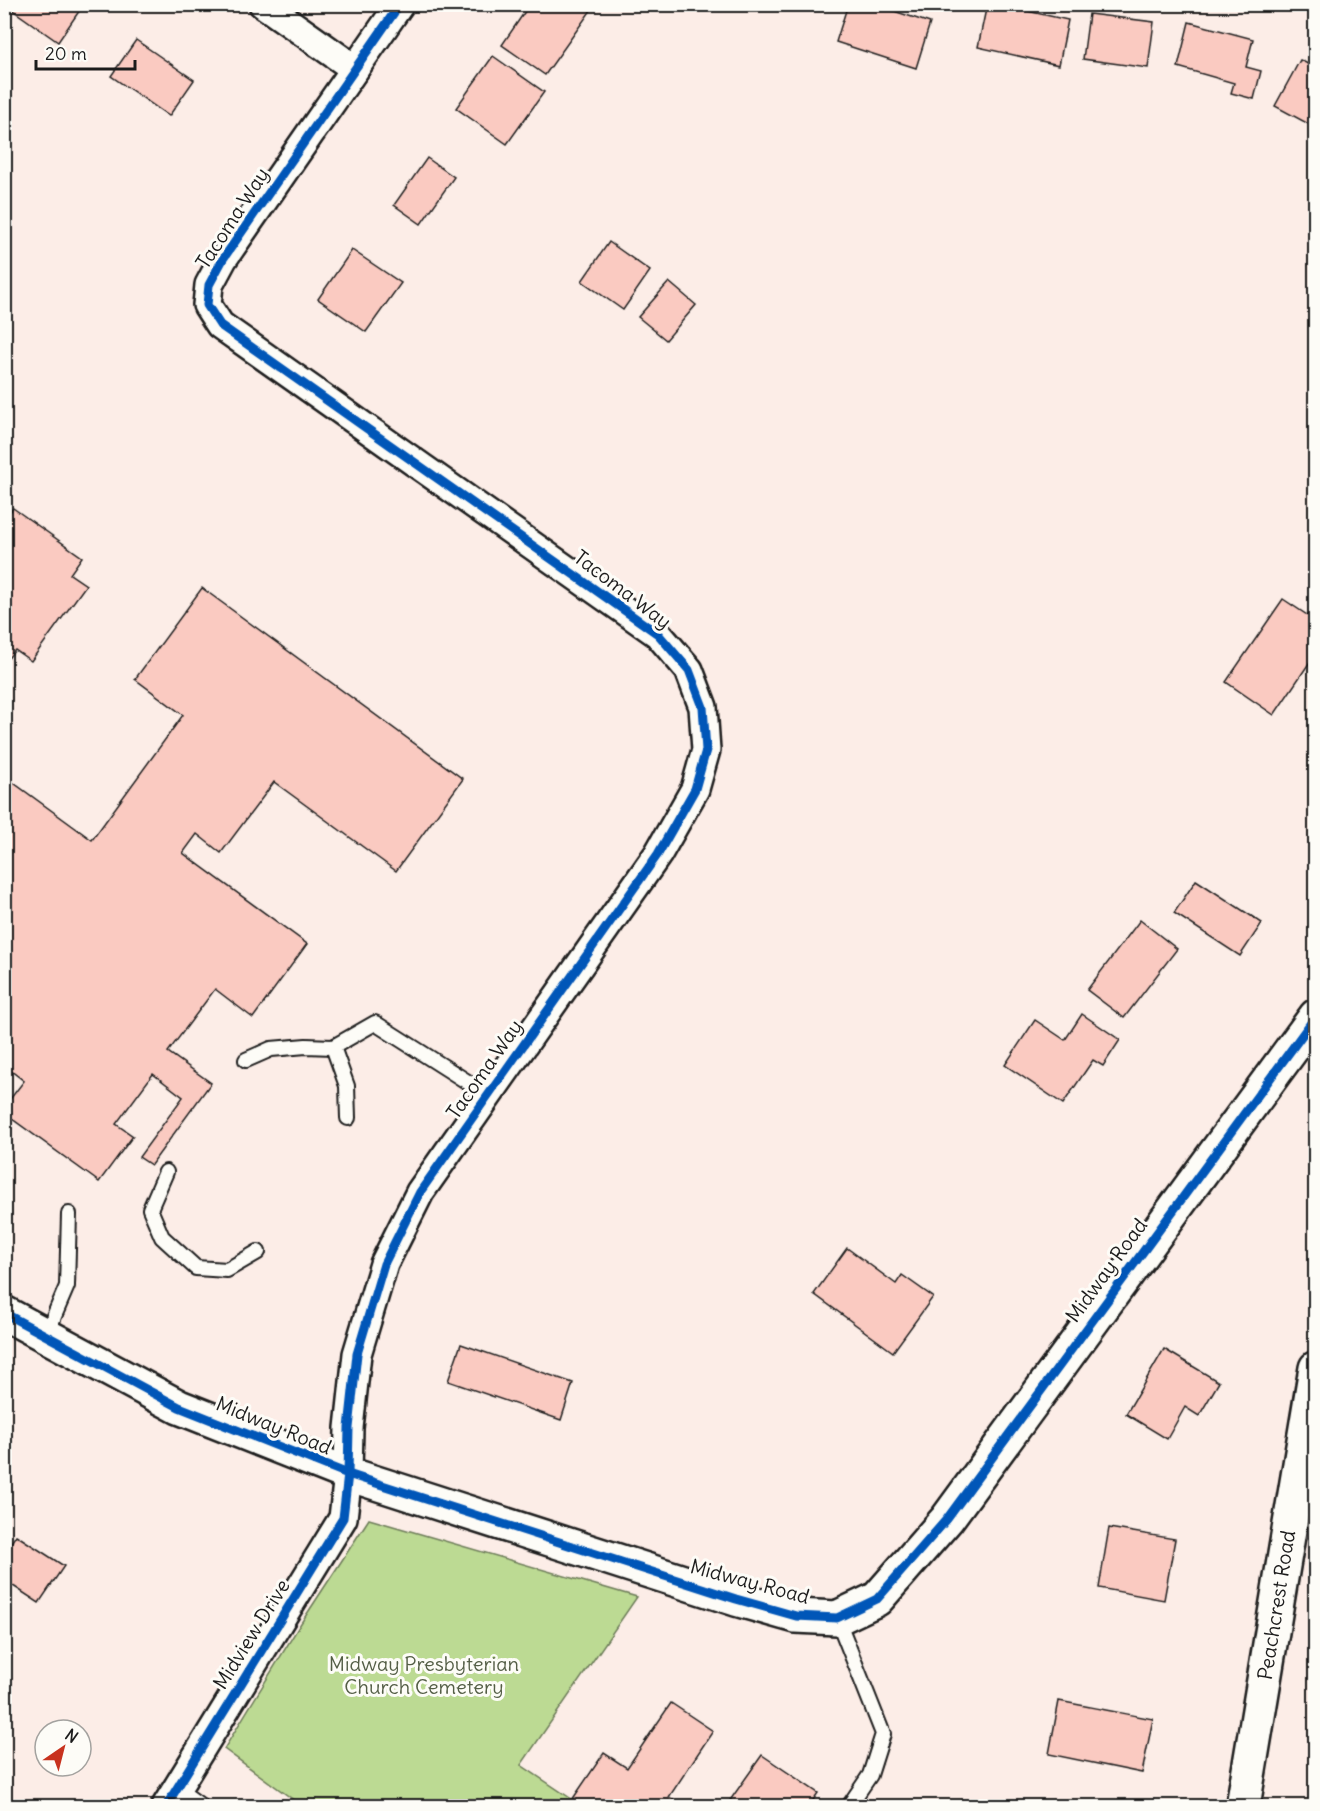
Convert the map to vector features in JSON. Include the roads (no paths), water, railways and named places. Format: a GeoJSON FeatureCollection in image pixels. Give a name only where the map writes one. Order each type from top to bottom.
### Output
{"type":"FeatureCollection","features":[{"type":"Feature","properties":{"kind":"street"},"geometry":{"type":"LineString","coordinates":[[263,4],[355,69]]}},
{"type":"Feature","properties":{"kind":"street","name":"Tacoma Way"},"geometry":{"type":"LineString","coordinates":[[348,1474],[349,1428],[357,1354],[384,1264],[420,1192],[658,854],[695,789],[706,750],[703,707],[689,670],[658,634],[220,325],[207,305],[209,285],[223,259],[400,4]]}},
{"type":"Feature","properties":{"kind":"street","name":"Midway Road"},"geometry":{"type":"LineString","coordinates":[[4,1313],[179,1407],[348,1474],[736,1599],[796,1616],[837,1618],[877,1599],[947,1519],[1316,1016]]}},
{"type":"Feature","properties":{"kind":"street","name":"Peachcrest Road"},"geometry":{"type":"LineString","coordinates":[[1243,1806],[1316,1368]]}},
{"type":"Feature","properties":{"kind":"street","name":"Midview Drive"},"geometry":{"type":"LineString","coordinates":[[171,1797],[343,1518],[348,1474]]}},
{"type":"Feature","properties":{"kind":"lane"},"geometry":{"type":"LineString","coordinates":[[246,1060],[271,1049],[306,1046],[333,1047],[375,1023],[488,1095]]}},
{"type":"Feature","properties":{"kind":"lane"},"geometry":{"type":"LineString","coordinates":[[333,1047],[346,1086],[348,1118]]}},
{"type":"Feature","properties":{"kind":"lane"},"geometry":{"type":"LineString","coordinates":[[166,1172],[150,1209],[162,1238],[196,1268],[227,1270],[258,1252]]}},
{"type":"Feature","properties":{"kind":"lane"},"geometry":{"type":"LineString","coordinates":[[46,1335],[67,1286],[69,1214]]}},
{"type":"Feature","properties":{"kind":"lane"},"geometry":{"type":"LineString","coordinates":[[837,1618],[883,1734],[870,1775],[849,1806]]}},
{"type":"Feature","properties":{"kind":"lane"},"geometry":{"type":"LineString","coordinates":[[171,1797],[201,1806]]}},
{"type":"Feature","properties":{"kind":"park label","name":"Midway Presbyterian Church Cemetery"},"geometry":{"type":"Point","coordinates":[424,1674]}}]}
